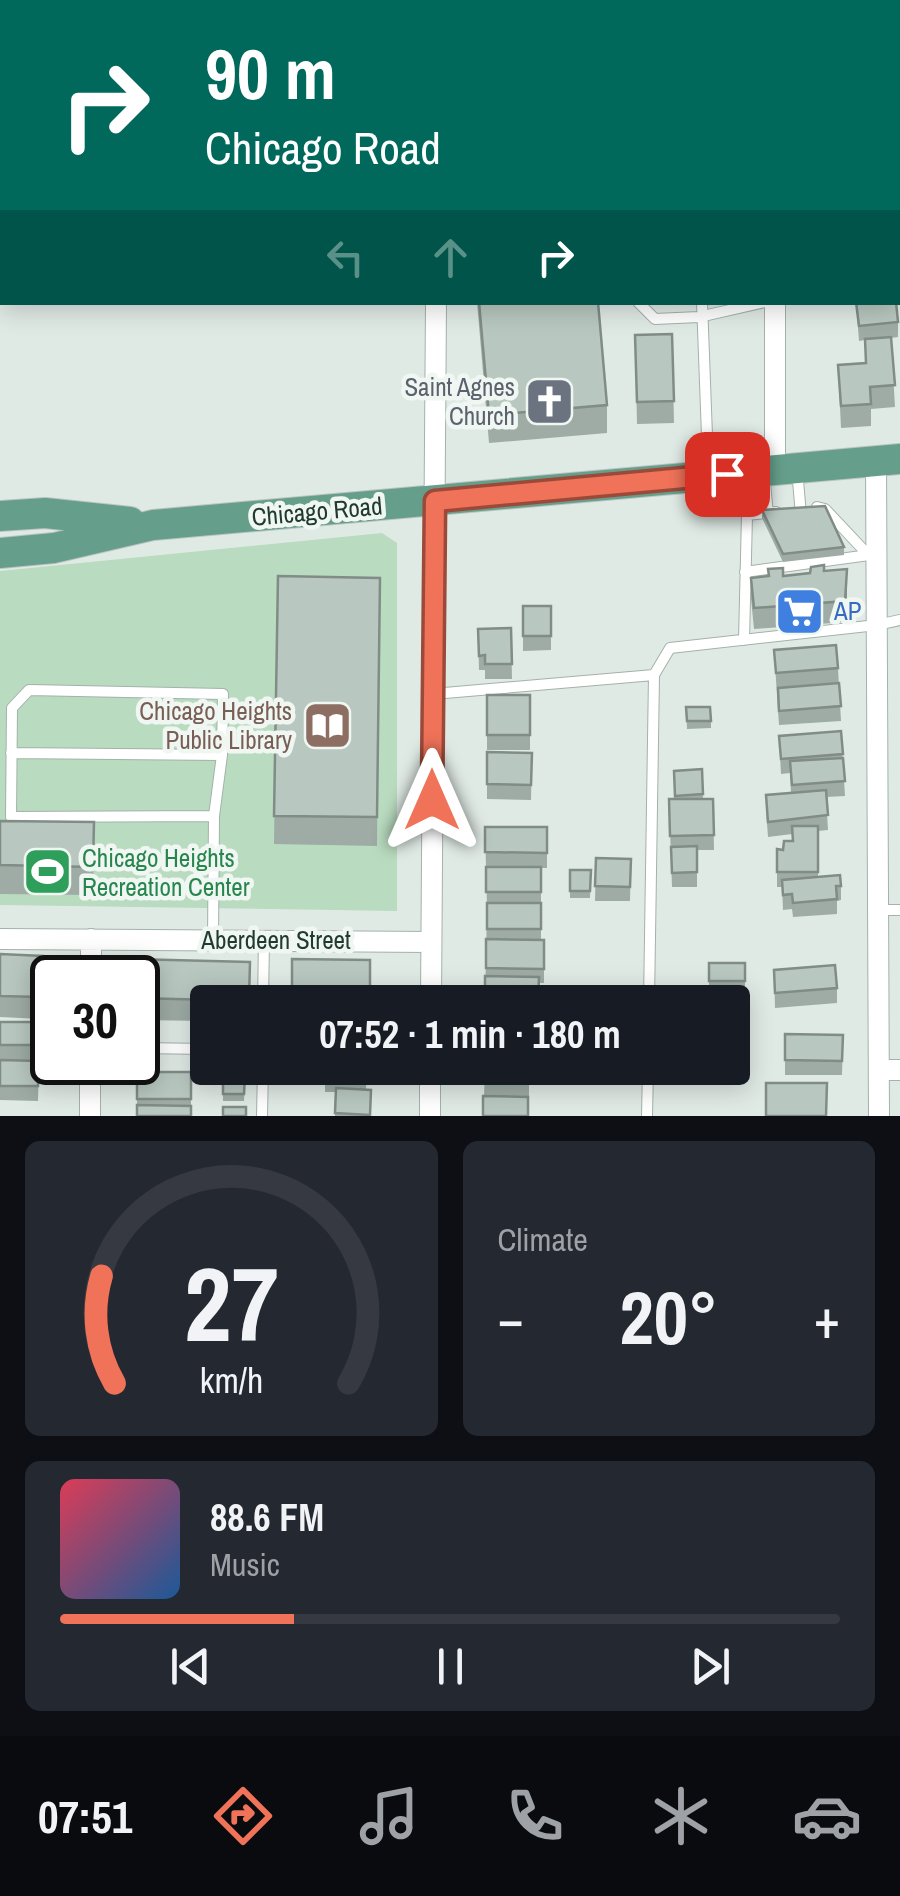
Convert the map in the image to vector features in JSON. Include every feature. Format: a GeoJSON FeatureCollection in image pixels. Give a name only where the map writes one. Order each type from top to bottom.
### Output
{"type":"FeatureCollection","features":[{"type":"Feature","properties":{"kind":"main road","name":"Chicago Road"},"geometry":{"type":"LineString","coordinates":[[0,552],[54,548],[153,525],[888,460]]}},
{"type":"Feature","properties":{"kind":"main road","name":"Chicago Road"},"geometry":{"type":"LineString","coordinates":[[0,516],[45,513],[153,525]]}},
{"type":"Feature","properties":{"kind":"street"},"geometry":{"type":"LineString","coordinates":[[431,985],[436,305]]}},
{"type":"Feature","properties":{"kind":"street"},"geometry":{"type":"LineString","coordinates":[[776,305],[779,470]]}},
{"type":"Feature","properties":{"kind":"street"},"geometry":{"type":"LineString","coordinates":[[880,1116],[890,1070],[889,910],[872,560],[888,460]]}},
{"type":"Feature","properties":{"kind":"street","name":"Aberdeen Street"},"geometry":{"type":"LineString","coordinates":[[0,939],[431,942]]}},
{"type":"Feature","properties":{"kind":"street"},"geometry":{"type":"LineString","coordinates":[[91,940],[91,955]]}},
{"type":"Feature","properties":{"kind":"street"},"geometry":{"type":"LineString","coordinates":[[90,1085],[90,1116]]}},
{"type":"Feature","properties":{"kind":"street"},"geometry":{"type":"LineString","coordinates":[[430,1085],[430,1116]]}},
{"type":"Feature","properties":{"kind":"lane"},"geometry":{"type":"LineString","coordinates":[[641,305],[655,318],[702,317],[752,305]]}},
{"type":"Feature","properties":{"kind":"lane"},"geometry":{"type":"LineString","coordinates":[[702,305],[708,436]]}},
{"type":"Feature","properties":{"kind":"lane"},"geometry":{"type":"LineString","coordinates":[[779,470],[800,512]]}},
{"type":"Feature","properties":{"kind":"lane"},"geometry":{"type":"LineString","coordinates":[[768,515],[779,470]]}},
{"type":"Feature","properties":{"kind":"lane"},"geometry":{"type":"LineString","coordinates":[[744,640],[747,515],[825,509],[872,560]]}},
{"type":"Feature","properties":{"kind":"lane"},"geometry":{"type":"LineString","coordinates":[[745,572],[791,562],[872,560]]}},
{"type":"Feature","properties":{"kind":"lane"},"geometry":{"type":"LineString","coordinates":[[649,985],[654,675],[670,648],[877,626],[900,620]]}},
{"type":"Feature","properties":{"kind":"lane"},"geometry":{"type":"LineString","coordinates":[[433,694],[654,675]]}},
{"type":"Feature","properties":{"kind":"lane"},"geometry":{"type":"LineString","coordinates":[[213,940],[214,816],[222,755],[223,694],[29,690],[12,708],[10,817],[214,816]]}},
{"type":"Feature","properties":{"kind":"lane"},"geometry":{"type":"LineString","coordinates":[[11,754],[222,755]]}},
{"type":"Feature","properties":{"kind":"lane"},"geometry":{"type":"LineString","coordinates":[[263,985],[264,940]]}},
{"type":"Feature","properties":{"kind":"lane"},"geometry":{"type":"LineString","coordinates":[[160,1048],[190,1049]]}},
{"type":"Feature","properties":{"kind":"lane"},"geometry":{"type":"LineString","coordinates":[[262,1085],[262,1116]]}},
{"type":"Feature","properties":{"kind":"lane"},"geometry":{"type":"LineString","coordinates":[[647,1116],[648,1085]]}},
{"type":"Feature","properties":{"kind":"green space"},"geometry":{"type":"Polygon","coordinates":[[[382,533],[397,543],[397,911],[0,905],[0,571],[382,533]]]}},
{"type":"Feature","properties":{"kind":"building"},"geometry":{"type":"Polygon","coordinates":[[[479,305],[598,305],[607,405],[489,415],[479,305]]]}},
{"type":"Feature","properties":{"kind":"building"},"geometry":{"type":"Polygon","coordinates":[[[856,305],[896,305],[898,322],[859,326],[856,305]]]}},
{"type":"Feature","properties":{"kind":"building"},"geometry":{"type":"Polygon","coordinates":[[[672,334],[674,401],[637,402],[635,335],[672,334]]]}},
{"type":"Feature","properties":{"kind":"building"},"geometry":{"type":"Polygon","coordinates":[[[891,337],[895,385],[870,387],[871,404],[841,406],[838,365],[866,363],[865,339],[891,337]]]}},
{"type":"Feature","properties":{"kind":"building","name":"AP"},"geometry":{"type":"Polygon","coordinates":[[[825,506],[844,547],[783,554],[762,510],[825,506]]]}},
{"type":"Feature","properties":{"kind":"building"},"geometry":{"type":"Polygon","coordinates":[[[824,565],[824,571],[847,569],[845,601],[754,608],[751,578],[769,576],[768,569],[783,568],[783,576],[810,573],[811,567],[824,565]]]}},
{"type":"Feature","properties":{"kind":"building","name":"Chicago Heights Public Library"},"geometry":{"type":"Polygon","coordinates":[[[278,576],[380,578],[377,817],[274,816],[278,576]]]}},
{"type":"Feature","properties":{"kind":"building"},"geometry":{"type":"Polygon","coordinates":[[[523,606],[551,606],[551,636],[523,636],[523,606]]]}},
{"type":"Feature","properties":{"kind":"building"},"geometry":{"type":"Polygon","coordinates":[[[511,628],[512,664],[485,664],[485,655],[479,656],[478,629],[511,628]]]}},
{"type":"Feature","properties":{"kind":"building"},"geometry":{"type":"Polygon","coordinates":[[[836,645],[838,668],[776,673],[774,650],[836,645]]]}},
{"type":"Feature","properties":{"kind":"building"},"geometry":{"type":"Polygon","coordinates":[[[839,683],[841,706],[779,711],[778,688],[839,683]]]}},
{"type":"Feature","properties":{"kind":"building"},"geometry":{"type":"Polygon","coordinates":[[[487,695],[530,695],[530,735],[487,735],[487,695]]]}},
{"type":"Feature","properties":{"kind":"building"},"geometry":{"type":"Polygon","coordinates":[[[686,707],[710,707],[711,721],[687,721],[686,707]]]}},
{"type":"Feature","properties":{"kind":"building"},"geometry":{"type":"Polygon","coordinates":[[[841,731],[843,754],[781,759],[779,736],[841,731]]]}},
{"type":"Feature","properties":{"kind":"building"},"geometry":{"type":"Polygon","coordinates":[[[487,752],[532,753],[531,785],[487,784],[487,752]]]}},
{"type":"Feature","properties":{"kind":"building"},"geometry":{"type":"Polygon","coordinates":[[[843,758],[845,781],[792,785],[790,761],[843,758]]]}},
{"type":"Feature","properties":{"kind":"building"},"geometry":{"type":"Polygon","coordinates":[[[702,769],[703,794],[675,796],[674,771],[702,769]]]}},
{"type":"Feature","properties":{"kind":"building"},"geometry":{"type":"Polygon","coordinates":[[[826,790],[828,815],[768,822],[766,795],[826,790]]]}},
{"type":"Feature","properties":{"kind":"building"},"geometry":{"type":"Polygon","coordinates":[[[669,799],[713,799],[714,835],[670,836],[669,799]]]}},
{"type":"Feature","properties":{"kind":"building"},"geometry":{"type":"Polygon","coordinates":[[[0,821],[94,822],[93,867],[0,865],[0,821]]]}},
{"type":"Feature","properties":{"kind":"building"},"geometry":{"type":"Polygon","coordinates":[[[792,826],[818,826],[818,872],[777,872],[777,849],[783,850],[784,841],[793,841],[792,826]]]}},
{"type":"Feature","properties":{"kind":"building"},"geometry":{"type":"Polygon","coordinates":[[[485,827],[547,827],[547,853],[485,852],[485,827]]]}},
{"type":"Feature","properties":{"kind":"building"},"geometry":{"type":"Polygon","coordinates":[[[697,846],[697,872],[672,873],[671,847],[697,846]]]}},
{"type":"Feature","properties":{"kind":"building"},"geometry":{"type":"Polygon","coordinates":[[[596,858],[631,859],[630,887],[595,886],[596,858]]]}},
{"type":"Feature","properties":{"kind":"building"},"geometry":{"type":"Polygon","coordinates":[[[486,867],[541,867],[541,892],[486,892],[486,867]]]}},
{"type":"Feature","properties":{"kind":"building"},"geometry":{"type":"Polygon","coordinates":[[[570,870],[591,870],[590,891],[570,891],[570,870]]]}},
{"type":"Feature","properties":{"kind":"building"},"geometry":{"type":"Polygon","coordinates":[[[840,875],[837,899],[793,903],[792,894],[783,895],[782,880],[840,875]]]}},
{"type":"Feature","properties":{"kind":"building"},"geometry":{"type":"Polygon","coordinates":[[[487,903],[541,903],[541,929],[487,929],[487,903]]]}},
{"type":"Feature","properties":{"kind":"building"},"geometry":{"type":"Polygon","coordinates":[[[486,939],[544,940],[544,969],[486,968],[486,939]]]}},
{"type":"Feature","properties":{"kind":"building"},"geometry":{"type":"Polygon","coordinates":[[[0,954],[30,955],[30,997],[0,996],[0,954]]]}},
{"type":"Feature","properties":{"kind":"building"},"geometry":{"type":"Polygon","coordinates":[[[292,959],[370,960],[370,985],[292,985],[292,959]]]}},
{"type":"Feature","properties":{"kind":"building"},"geometry":{"type":"Polygon","coordinates":[[[160,960],[250,962],[249,985],[190,985],[190,999],[160,999],[160,960]]]}},
{"type":"Feature","properties":{"kind":"building"},"geometry":{"type":"Polygon","coordinates":[[[709,963],[745,963],[745,981],[709,981],[709,963]]]}},
{"type":"Feature","properties":{"kind":"building"},"geometry":{"type":"Polygon","coordinates":[[[835,965],[837,988],[775,993],[774,970],[835,965]]]}},
{"type":"Feature","properties":{"kind":"building"},"geometry":{"type":"Polygon","coordinates":[[[485,976],[539,977],[539,985],[485,985],[485,976]]]}},
{"type":"Feature","properties":{"kind":"building"},"geometry":{"type":"Polygon","coordinates":[[[0,1022],[30,1022],[30,1045],[0,1045],[0,1022]]]}},
{"type":"Feature","properties":{"kind":"building"},"geometry":{"type":"Polygon","coordinates":[[[785,1034],[843,1035],[842,1061],[785,1060],[785,1034]]]}},
{"type":"Feature","properties":{"kind":"building"},"geometry":{"type":"Polygon","coordinates":[[[0,1060],[30,1061],[30,1085],[38,1086],[0,1086],[0,1060]]]}},
{"type":"Feature","properties":{"kind":"building"},"geometry":{"type":"Polygon","coordinates":[[[160,1072],[190,1072],[191,1099],[137,1099],[137,1085],[160,1085],[160,1072]]]}},
{"type":"Feature","properties":{"kind":"building"},"geometry":{"type":"Polygon","coordinates":[[[766,1083],[827,1083],[826,1116],[766,1116],[766,1083]]]}},
{"type":"Feature","properties":{"kind":"building"},"geometry":{"type":"Polygon","coordinates":[[[223,1085],[244,1085],[244,1094],[223,1094],[223,1085]]]}},
{"type":"Feature","properties":{"kind":"building"},"geometry":{"type":"Polygon","coordinates":[[[336,1088],[371,1090],[370,1115],[335,1113],[336,1088]]]}},
{"type":"Feature","properties":{"kind":"building"},"geometry":{"type":"Polygon","coordinates":[[[483,1096],[528,1097],[528,1116],[483,1116],[483,1096]]]}},
{"type":"Feature","properties":{"kind":"building"},"geometry":{"type":"Polygon","coordinates":[[[137,1105],[191,1106],[191,1116],[137,1116],[137,1105]]]}},
{"type":"Feature","properties":{"kind":"building"},"geometry":{"type":"Polygon","coordinates":[[[223,1107],[246,1107],[246,1116],[223,1116],[223,1107]]]}},
{"type":"Feature","properties":{"kind":"place","name":"Saint Agnes Church"},"geometry":{"type":"Point","coordinates":[550,401]}},
{"type":"Feature","properties":{"kind":"place","name":"AP"},"geometry":{"type":"Point","coordinates":[799,611]}},
{"type":"Feature","properties":{"kind":"place","name":"Chicago Heights Public Library"},"geometry":{"type":"Point","coordinates":[327,725]}},
{"type":"Feature","properties":{"kind":"place","name":"Chicago Heights Recreation Center"},"geometry":{"type":"Point","coordinates":[47,872]}},
{"type":"Feature","properties":{"kind":"route"},"geometry":{"type":"LineString","coordinates":[[432,800],[435,501],[727,474]]}}]}
